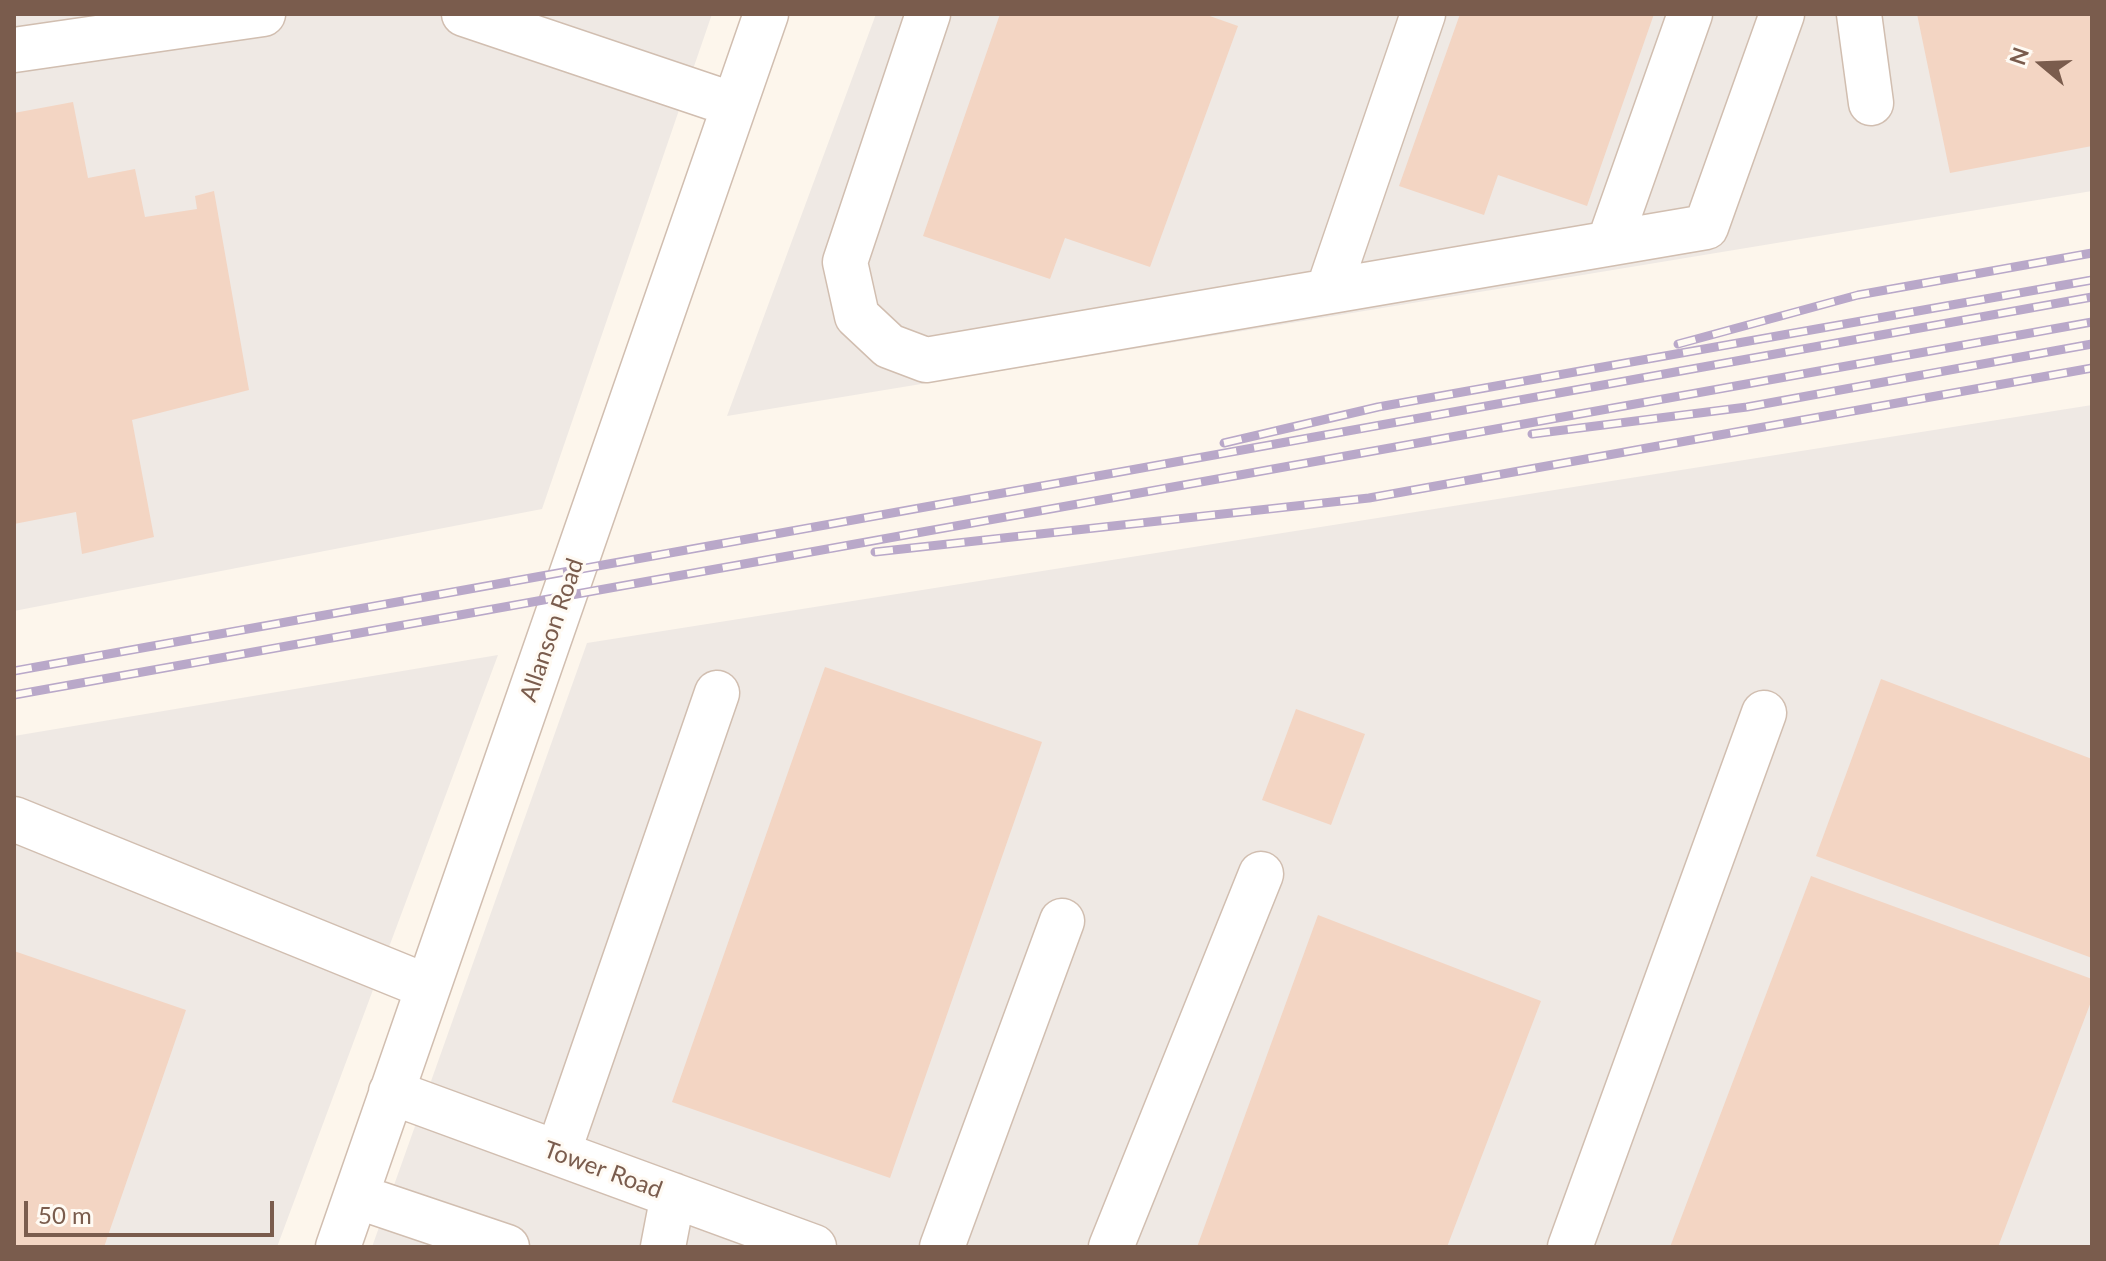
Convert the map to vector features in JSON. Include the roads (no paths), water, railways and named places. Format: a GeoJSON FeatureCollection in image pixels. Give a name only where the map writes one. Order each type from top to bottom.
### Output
{"type":"FeatureCollection","features":[{"type":"Feature","properties":{"kind":"street"},"geometry":{"type":"LineString","coordinates":[[14,50],[205,19],[263,14]]}},
{"type":"Feature","properties":{"kind":"street"},"geometry":{"type":"LineString","coordinates":[[464,14],[734,105]]}},
{"type":"Feature","properties":{"kind":"street","name":"Allanson Road"},"geometry":{"type":"LineString","coordinates":[[338,1247],[766,14]]}},
{"type":"Feature","properties":{"kind":"street"},"geometry":{"type":"LineString","coordinates":[[928,14],[845,262],[857,316],[889,346],[926,360],[1706,227],[1782,14]]}},
{"type":"Feature","properties":{"kind":"street"},"geometry":{"type":"LineString","coordinates":[[1328,291],[1423,14]]}},
{"type":"Feature","properties":{"kind":"street"},"geometry":{"type":"LineString","coordinates":[[1609,243],[1690,14]]}},
{"type":"Feature","properties":{"kind":"street"},"geometry":{"type":"LineString","coordinates":[[1859,14],[1871,103]]}},
{"type":"Feature","properties":{"kind":"street"},"geometry":{"type":"LineString","coordinates":[[558,1153],[717,693]]}},
{"type":"Feature","properties":{"kind":"street"},"geometry":{"type":"LineString","coordinates":[[1570,1247],[1764,713]]}},
{"type":"Feature","properties":{"kind":"street"},"geometry":{"type":"LineString","coordinates":[[14,819],[428,987]]}},
{"type":"Feature","properties":{"kind":"street"},"geometry":{"type":"LineString","coordinates":[[1111,1247],[1261,874]]}},
{"type":"Feature","properties":{"kind":"street"},"geometry":{"type":"LineString","coordinates":[[942,1247],[1062,921]]}},
{"type":"Feature","properties":{"kind":"street","name":"Tower Road"},"geometry":{"type":"LineString","coordinates":[[391,1092],[814,1247]]}},
{"type":"Feature","properties":{"kind":"street"},"geometry":{"type":"LineString","coordinates":[[663,1247],[673,1195]]}},
{"type":"Feature","properties":{"kind":"street"},"geometry":{"type":"LineString","coordinates":[[356,1196],[507,1247]]}},
{"type":"Feature","properties":{"kind":"railway"},"geometry":{"type":"LineString","coordinates":[[1678,344],[1858,295],[2092,253]]}},
{"type":"Feature","properties":{"kind":"railway"},"geometry":{"type":"LineString","coordinates":[[1224,443],[1378,407],[2092,280]]}},
{"type":"Feature","properties":{"kind":"railway"},"geometry":{"type":"LineString","coordinates":[[14,671],[2092,297]]}},
{"type":"Feature","properties":{"kind":"railway"},"geometry":{"type":"LineString","coordinates":[[14,695],[2092,322]]}},
{"type":"Feature","properties":{"kind":"railway"},"geometry":{"type":"LineString","coordinates":[[1532,434],[1747,407],[2092,344]]}},
{"type":"Feature","properties":{"kind":"railway"},"geometry":{"type":"LineString","coordinates":[[875,552],[1369,498],[2092,368]]}}]}
